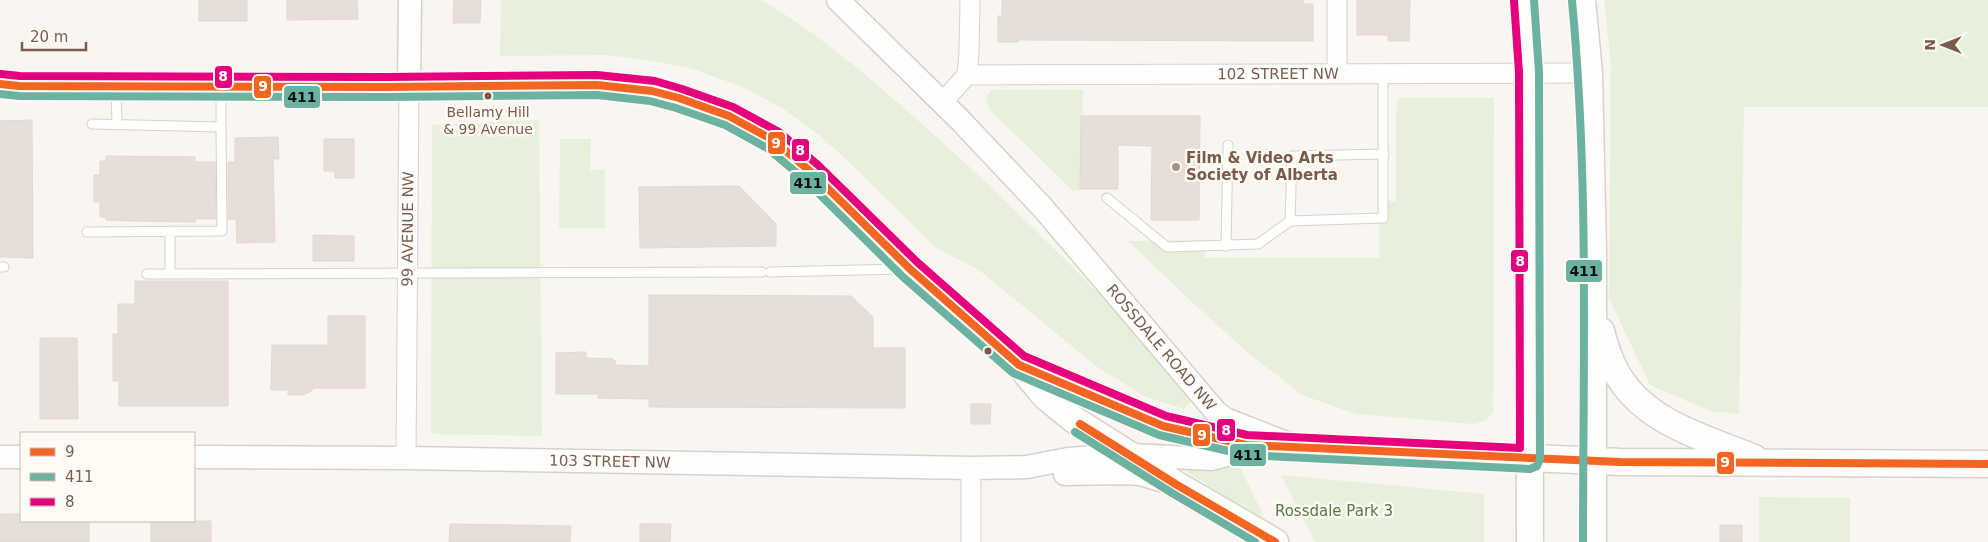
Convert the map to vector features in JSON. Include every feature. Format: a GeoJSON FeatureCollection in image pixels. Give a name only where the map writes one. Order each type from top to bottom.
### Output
{"type":"FeatureCollection","features":[{"type":"Feature","properties":{"kind":"main road"},"geometry":{"type":"LineString","coordinates":[[1524,0],[1530,72],[1530,542]]}},
{"type":"Feature","properties":{"kind":"main road"},"geometry":{"type":"LineString","coordinates":[[1582,0],[1589,73],[1593,307],[1593,542]]}},
{"type":"Feature","properties":{"kind":"main road"},"geometry":{"type":"LineString","coordinates":[[0,84],[19,86],[597,85],[652,91],[705,107],[729,116],[773,140],[811,172],[910,269],[1019,365],[1046,397],[1073,419],[1177,485],[1275,542]]}},
{"type":"Feature","properties":{"kind":"main road"},"geometry":{"type":"LineString","coordinates":[[1593,307],[1610,362],[1619,378],[1641,404],[1670,423],[1766,463]]}},
{"type":"Feature","properties":{"kind":"main road"},"geometry":{"type":"LineString","coordinates":[[1019,365],[1163,426],[1246,445],[1297,447]]}},
{"type":"Feature","properties":{"kind":"main road","name":"ROSSDALE ROAD NW"},"geometry":{"type":"LineString","coordinates":[[1297,447],[1620,462],[1988,464]]}},
{"type":"Feature","properties":{"kind":"street","name":"99 AVENUE NW"},"geometry":{"type":"LineString","coordinates":[[406,458],[410,0]]}},
{"type":"Feature","properties":{"kind":"street","name":"ROSSDALE ROAD NW"},"geometry":{"type":"LineString","coordinates":[[838,0],[1016,179],[1071,239],[1216,412],[1225,419],[1297,447]]}},
{"type":"Feature","properties":{"kind":"street"},"geometry":{"type":"LineString","coordinates":[[942,103],[967,75],[970,0]]}},
{"type":"Feature","properties":{"kind":"street"},"geometry":{"type":"LineString","coordinates":[[1337,0],[1337,73]]}},
{"type":"Feature","properties":{"kind":"street","name":"102 STREET NW"},"geometry":{"type":"LineString","coordinates":[[967,75],[1589,73]]}},
{"type":"Feature","properties":{"kind":"street","name":"103 STREET NW"},"geometry":{"type":"LineString","coordinates":[[195,457],[406,458],[971,468],[1027,467],[1068,459],[1131,455],[1212,459],[1246,445]]}},
{"type":"Feature","properties":{"kind":"street"},"geometry":{"type":"LineString","coordinates":[[0,457],[20,457]]}},
{"type":"Feature","properties":{"kind":"street","name":"103 STREET NW"},"geometry":{"type":"LineString","coordinates":[[1027,467],[1068,474],[1140,474],[1177,485]]}},
{"type":"Feature","properties":{"kind":"street"},"geometry":{"type":"LineString","coordinates":[[971,468],[971,542]]}},
{"type":"Feature","properties":{"kind":"lane"},"geometry":{"type":"LineString","coordinates":[[1107,198],[1167,246],[1258,244],[1290,221],[1383,218],[1383,73]]}},
{"type":"Feature","properties":{"kind":"lane"},"geometry":{"type":"LineString","coordinates":[[116,86],[117,125]]}},
{"type":"Feature","properties":{"kind":"lane"},"geometry":{"type":"LineString","coordinates":[[87,232],[222,231],[221,86]]}},
{"type":"Feature","properties":{"kind":"lane"},"geometry":{"type":"LineString","coordinates":[[92,124],[221,127]]}},
{"type":"Feature","properties":{"kind":"lane"},"geometry":{"type":"LineString","coordinates":[[1226,246],[1228,145]]}},
{"type":"Feature","properties":{"kind":"lane"},"geometry":{"type":"LineString","coordinates":[[1290,221],[1292,156],[1384,154]]}},
{"type":"Feature","properties":{"kind":"lane"},"geometry":{"type":"LineString","coordinates":[[170,231],[170,274]]}},
{"type":"Feature","properties":{"kind":"lane"},"geometry":{"type":"LineString","coordinates":[[147,274],[766,272],[910,269]]}},
{"type":"Feature","properties":{"kind":"green space"},"geometry":{"type":"Polygon","coordinates":[[[501,0],[761,0],[824,42],[884,90],[957,155],[1190,385],[1193,398],[1184,409],[1144,396],[1096,366],[979,270],[936,248],[819,135],[782,108],[740,86],[693,69],[648,60],[606,55],[500,56],[501,0]]]}},
{"type":"Feature","properties":{"kind":"green space"},"geometry":{"type":"Polygon","coordinates":[[[1604,0],[1988,0],[1988,107],[1744,107],[1739,414],[1710,411],[1650,385],[1609,298],[1611,63],[1604,0]]]}},
{"type":"Feature","properties":{"kind":"green space"},"geometry":{"type":"Polygon","coordinates":[[[991,90],[1083,90],[1082,190],[1073,191],[989,109],[986,97],[991,90]]]}},
{"type":"Feature","properties":{"kind":"green space"},"geometry":{"type":"Polygon","coordinates":[[[1398,98],[1494,98],[1493,413],[1485,421],[1474,424],[1356,414],[1302,395],[1247,352],[1128,241],[1205,240],[1205,258],[1379,258],[1379,201],[1396,201],[1396,115],[1398,98]]]}},
{"type":"Feature","properties":{"kind":"green space"},"geometry":{"type":"Polygon","coordinates":[[[539,120],[542,436],[431,434],[432,125],[539,120]]]}},
{"type":"Feature","properties":{"kind":"green space"},"geometry":{"type":"Polygon","coordinates":[[[560,139],[591,139],[590,170],[605,170],[605,228],[559,228],[560,139]]]}},
{"type":"Feature","properties":{"kind":"green space"},"geometry":{"type":"Polygon","coordinates":[[[1240,467],[1267,523],[1182,469],[1240,467]]]}},
{"type":"Feature","properties":{"kind":"green space","name":"Rossdale Park 3"},"geometry":{"type":"Polygon","coordinates":[[[1281,475],[1484,494],[1484,542],[1315,542],[1281,475]]]}},
{"type":"Feature","properties":{"kind":"green space"},"geometry":{"type":"Polygon","coordinates":[[[1759,497],[1850,498],[1850,542],[1759,542],[1759,497]]]}},
{"type":"Feature","properties":{"kind":"building"},"geometry":{"type":"Polygon","coordinates":[[[199,0],[247,0],[247,21],[199,21],[199,0]]]}},
{"type":"Feature","properties":{"kind":"building"},"geometry":{"type":"Polygon","coordinates":[[[287,0],[357,0],[358,19],[287,20],[287,0]]]}},
{"type":"Feature","properties":{"kind":"building"},"geometry":{"type":"Polygon","coordinates":[[[454,0],[481,0],[480,23],[453,23],[454,0]]]}},
{"type":"Feature","properties":{"kind":"building"},"geometry":{"type":"Polygon","coordinates":[[[1002,0],[1304,0],[1303,4],[1313,4],[1313,41],[1018,40],[1018,42],[998,42],[998,16],[1002,16],[1002,0]]]}},
{"type":"Feature","properties":{"kind":"building"},"geometry":{"type":"Polygon","coordinates":[[[1357,0],[1410,0],[1409,41],[1388,41],[1388,35],[1357,35],[1357,0]]]}},
{"type":"Feature","properties":{"kind":"building","name":"Film & Video Arts Society of Alberta"},"geometry":{"type":"Polygon","coordinates":[[[1081,116],[1200,116],[1199,220],[1151,220],[1152,146],[1118,145],[1118,189],[1080,189],[1081,116]]]}},
{"type":"Feature","properties":{"kind":"building"},"geometry":{"type":"Polygon","coordinates":[[[32,120],[33,258],[0,257],[0,121],[32,120]]]}},
{"type":"Feature","properties":{"kind":"building"},"geometry":{"type":"Polygon","coordinates":[[[278,137],[279,159],[273,159],[275,242],[237,243],[236,219],[228,219],[228,162],[235,162],[235,138],[278,137]]]}},
{"type":"Feature","properties":{"kind":"building"},"geometry":{"type":"Polygon","coordinates":[[[324,139],[354,139],[354,178],[335,178],[335,171],[324,171],[324,139]]]}},
{"type":"Feature","properties":{"kind":"building"},"geometry":{"type":"Polygon","coordinates":[[[106,156],[195,157],[195,162],[215,162],[216,219],[195,219],[195,222],[131,221],[106,220],[106,217],[100,217],[100,202],[94,202],[94,175],[100,175],[100,161],[106,161],[106,156]]]}},
{"type":"Feature","properties":{"kind":"building"},"geometry":{"type":"Polygon","coordinates":[[[739,186],[776,224],[776,246],[640,248],[639,187],[739,186]]]}},
{"type":"Feature","properties":{"kind":"building"},"geometry":{"type":"Polygon","coordinates":[[[313,235],[354,236],[354,261],[313,261],[313,235]]]}},
{"type":"Feature","properties":{"kind":"building"},"geometry":{"type":"Polygon","coordinates":[[[135,281],[228,281],[228,406],[119,406],[119,381],[113,381],[113,334],[118,334],[118,304],[135,304],[135,281]]]}},
{"type":"Feature","properties":{"kind":"building"},"geometry":{"type":"Polygon","coordinates":[[[649,295],[851,296],[873,317],[873,348],[905,348],[905,408],[649,407],[649,399],[598,398],[598,394],[556,394],[556,353],[586,352],[586,358],[613,359],[613,361],[616,361],[615,365],[649,366],[649,295]]]}},
{"type":"Feature","properties":{"kind":"building"},"geometry":{"type":"Polygon","coordinates":[[[328,316],[365,316],[365,388],[314,388],[302,395],[288,395],[288,390],[271,390],[272,345],[328,345],[328,316]]]}},
{"type":"Feature","properties":{"kind":"building"},"geometry":{"type":"Polygon","coordinates":[[[40,338],[77,338],[78,419],[40,419],[40,338]]]}},
{"type":"Feature","properties":{"kind":"building"},"geometry":{"type":"Polygon","coordinates":[[[971,404],[991,404],[990,424],[971,424],[971,404]]]}},
{"type":"Feature","properties":{"kind":"building"},"geometry":{"type":"Polygon","coordinates":[[[0,514],[20,514],[20,522],[89,522],[89,542],[0,542],[0,514]]]}},
{"type":"Feature","properties":{"kind":"building"},"geometry":{"type":"Polygon","coordinates":[[[211,521],[211,542],[151,542],[151,522],[211,521]]]}},
{"type":"Feature","properties":{"kind":"building"},"geometry":{"type":"Polygon","coordinates":[[[450,524],[571,526],[570,542],[449,542],[450,524]]]}},
{"type":"Feature","properties":{"kind":"building"},"geometry":{"type":"Polygon","coordinates":[[[640,524],[671,524],[670,542],[640,542],[640,524]]]}},
{"type":"Feature","properties":{"kind":"building"},"geometry":{"type":"Polygon","coordinates":[[[1720,525],[1742,525],[1742,542],[1720,542],[1720,525]]]}},
{"type":"Feature","properties":{"kind":"transit line","name":"411"},"geometry":{"type":"LineString","coordinates":[[0,94],[19,96],[387,97],[597,95],[650,101],[725,125],[767,148],[804,179],[903,277],[1013,373],[1159,435],[1246,455],[1530,469],[1537,466],[1540,459],[1539,72],[1534,0]]}},
{"type":"Feature","properties":{"kind":"transit line","name":"8"},"geometry":{"type":"LineString","coordinates":[[1,74],[20,76],[387,77],[597,75],[655,81],[733,107],[779,132],[818,165],[917,262],[1024,356],[1166,416],[1247,435],[1520,448],[1519,72],[1514,1]]}},
{"type":"Feature","properties":{"kind":"transit line","name":"411"},"geometry":{"type":"LineString","coordinates":[[1572,1],[1581,136],[1583,203],[1583,542]]}},
{"type":"Feature","properties":{"kind":"transit line","name":"9"},"geometry":{"type":"LineString","coordinates":[[0,84],[19,86],[387,87],[597,85],[652,91],[679,98],[729,116],[773,140],[811,172],[910,269],[1019,365],[1163,426],[1246,445],[1620,462],[1988,464]]}},
{"type":"Feature","properties":{"kind":"transit line","name":"9"},"geometry":{"type":"LineString","coordinates":[[1080,424],[1177,485],[1275,542]]}},
{"type":"Feature","properties":{"kind":"transit line","name":"411"},"geometry":{"type":"LineString","coordinates":[[1075,432],[1255,542]]}},
{"type":"Feature","properties":{"kind":"place","name":"Bellamy Hill & 99 Avenue"},"geometry":{"type":"Point","coordinates":[488,96]}},
{"type":"Feature","properties":{"kind":"place","name":"Film & Video Arts Society of Alberta"},"geometry":{"type":"Point","coordinates":[1176,167]}}]}
